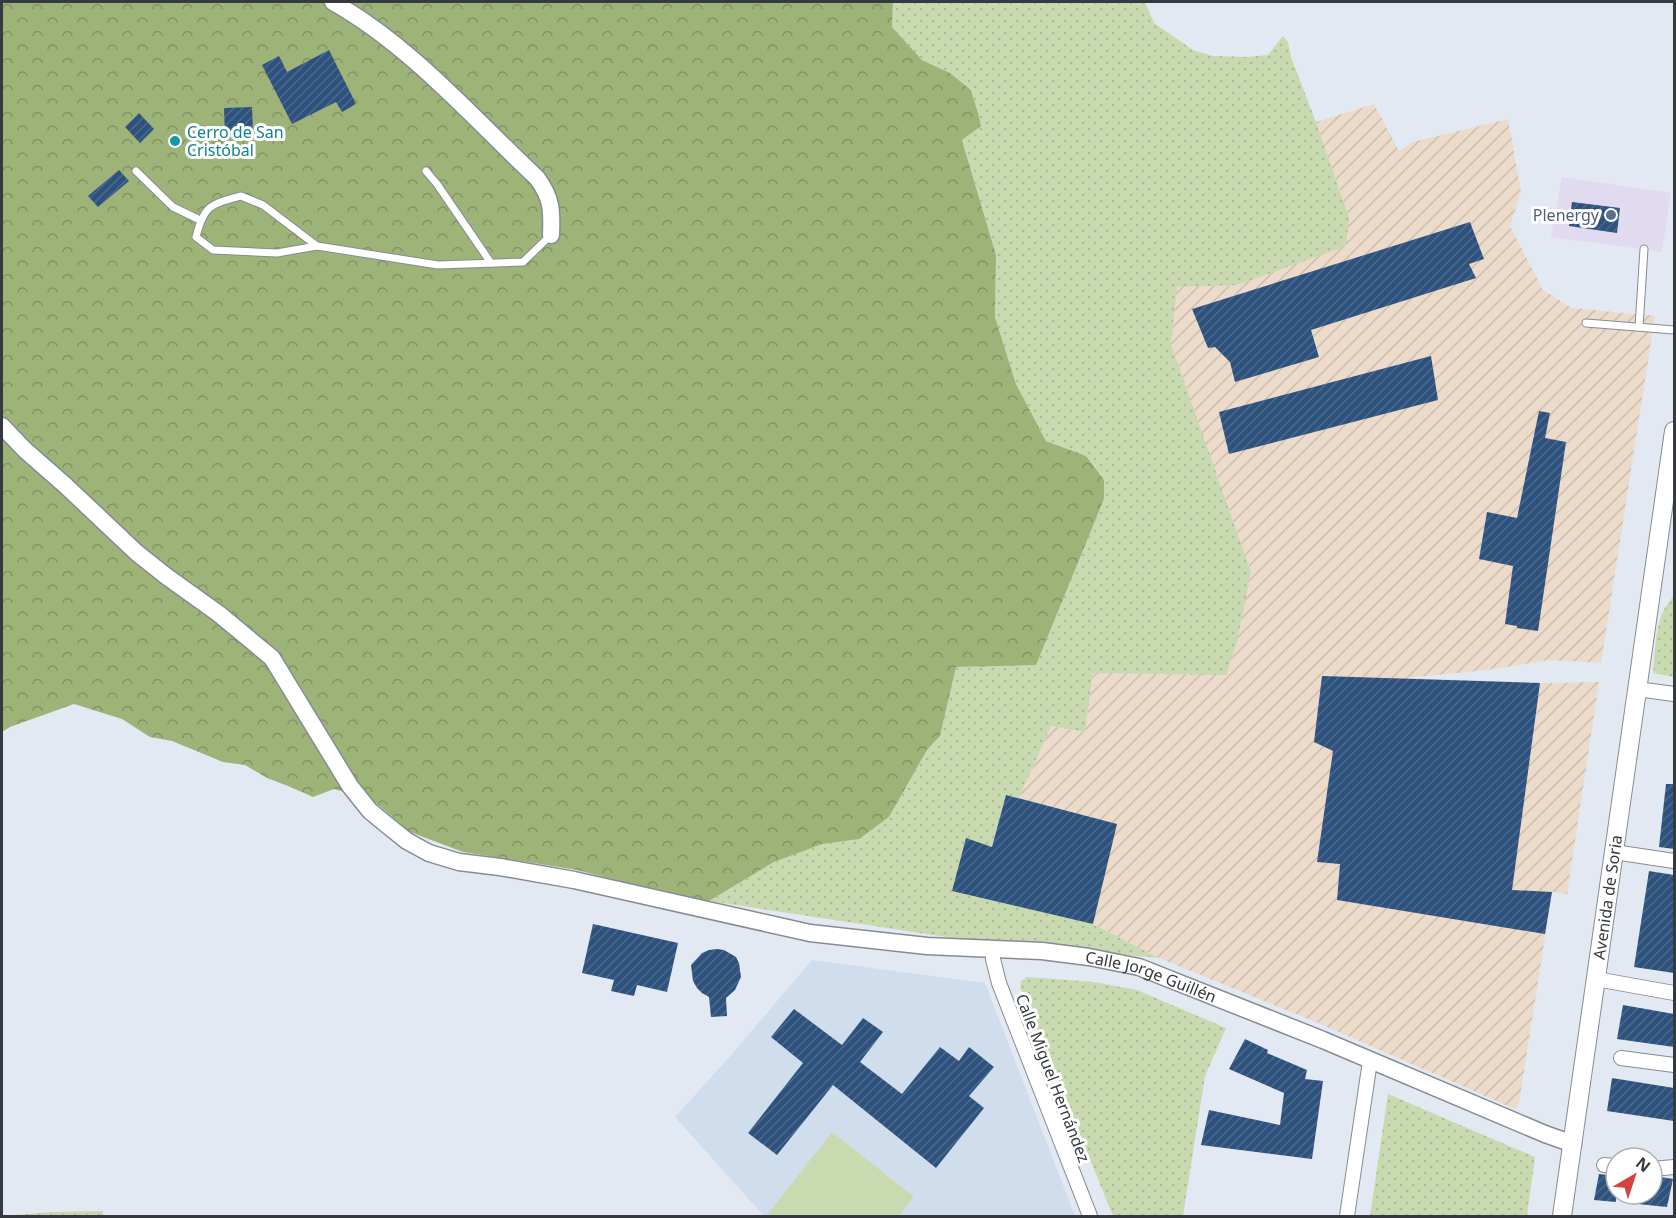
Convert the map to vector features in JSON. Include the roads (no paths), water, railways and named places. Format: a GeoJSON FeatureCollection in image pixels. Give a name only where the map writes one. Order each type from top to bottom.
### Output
{"type":"FeatureCollection","features":[{"type":"Feature","properties":{"kind":"main road","name":"Avenida de Soria"},"geometry":{"type":"LineString","coordinates":[[1562,1216],[1674,431]]}},
{"type":"Feature","properties":{"kind":"street"},"geometry":{"type":"LineString","coordinates":[[333,2],[370,24],[399,47],[537,178],[552,207],[551,235]]}},
{"type":"Feature","properties":{"kind":"street","name":"Calle Jorge Guillén"},"geometry":{"type":"LineString","coordinates":[[2,426],[137,553],[219,614],[272,658],[350,786],[370,811],[407,841],[429,852],[459,862],[573,880],[810,933],[927,946],[1042,951],[1139,967],[1573,1144]]}},
{"type":"Feature","properties":{"kind":"street"},"geometry":{"type":"LineString","coordinates":[[1637,689],[1674,694]]}},
{"type":"Feature","properties":{"kind":"street"},"geometry":{"type":"LineString","coordinates":[[1614,852],[1674,861]]}},
{"type":"Feature","properties":{"kind":"street","name":"Calle Miguel Hernández"},"geometry":{"type":"LineString","coordinates":[[993,949],[999,983],[1090,1216]]}},
{"type":"Feature","properties":{"kind":"street"},"geometry":{"type":"LineString","coordinates":[[1596,979],[1674,993]]}},
{"type":"Feature","properties":{"kind":"street"},"geometry":{"type":"LineString","coordinates":[[1621,1058],[1674,1065]]}},
{"type":"Feature","properties":{"kind":"street"},"geometry":{"type":"LineString","coordinates":[[1347,1216],[1370,1061]]}},
{"type":"Feature","properties":{"kind":"lane"},"geometry":{"type":"LineString","coordinates":[[136,171],[173,207],[200,220]]}},
{"type":"Feature","properties":{"kind":"lane"},"geometry":{"type":"LineString","coordinates":[[426,171],[491,263]]}},
{"type":"Feature","properties":{"kind":"lane"},"geometry":{"type":"LineString","coordinates":[[317,246],[263,205],[241,196],[216,202],[208,209],[200,220],[196,237],[213,250],[277,253],[317,246],[438,266],[523,262],[551,235]]}},
{"type":"Feature","properties":{"kind":"lane"},"geometry":{"type":"LineString","coordinates":[[1639,327],[1644,249]]}},
{"type":"Feature","properties":{"kind":"lane"},"geometry":{"type":"LineString","coordinates":[[1586,323],[1674,330]]}},
{"type":"Feature","properties":{"kind":"place","name":"Cerro de San Cristóbal"},"geometry":{"type":"Point","coordinates":[175,141]}},
{"type":"Feature","properties":{"kind":"place","name":"Plenergy"},"geometry":{"type":"Point","coordinates":[1611,215]}}]}
